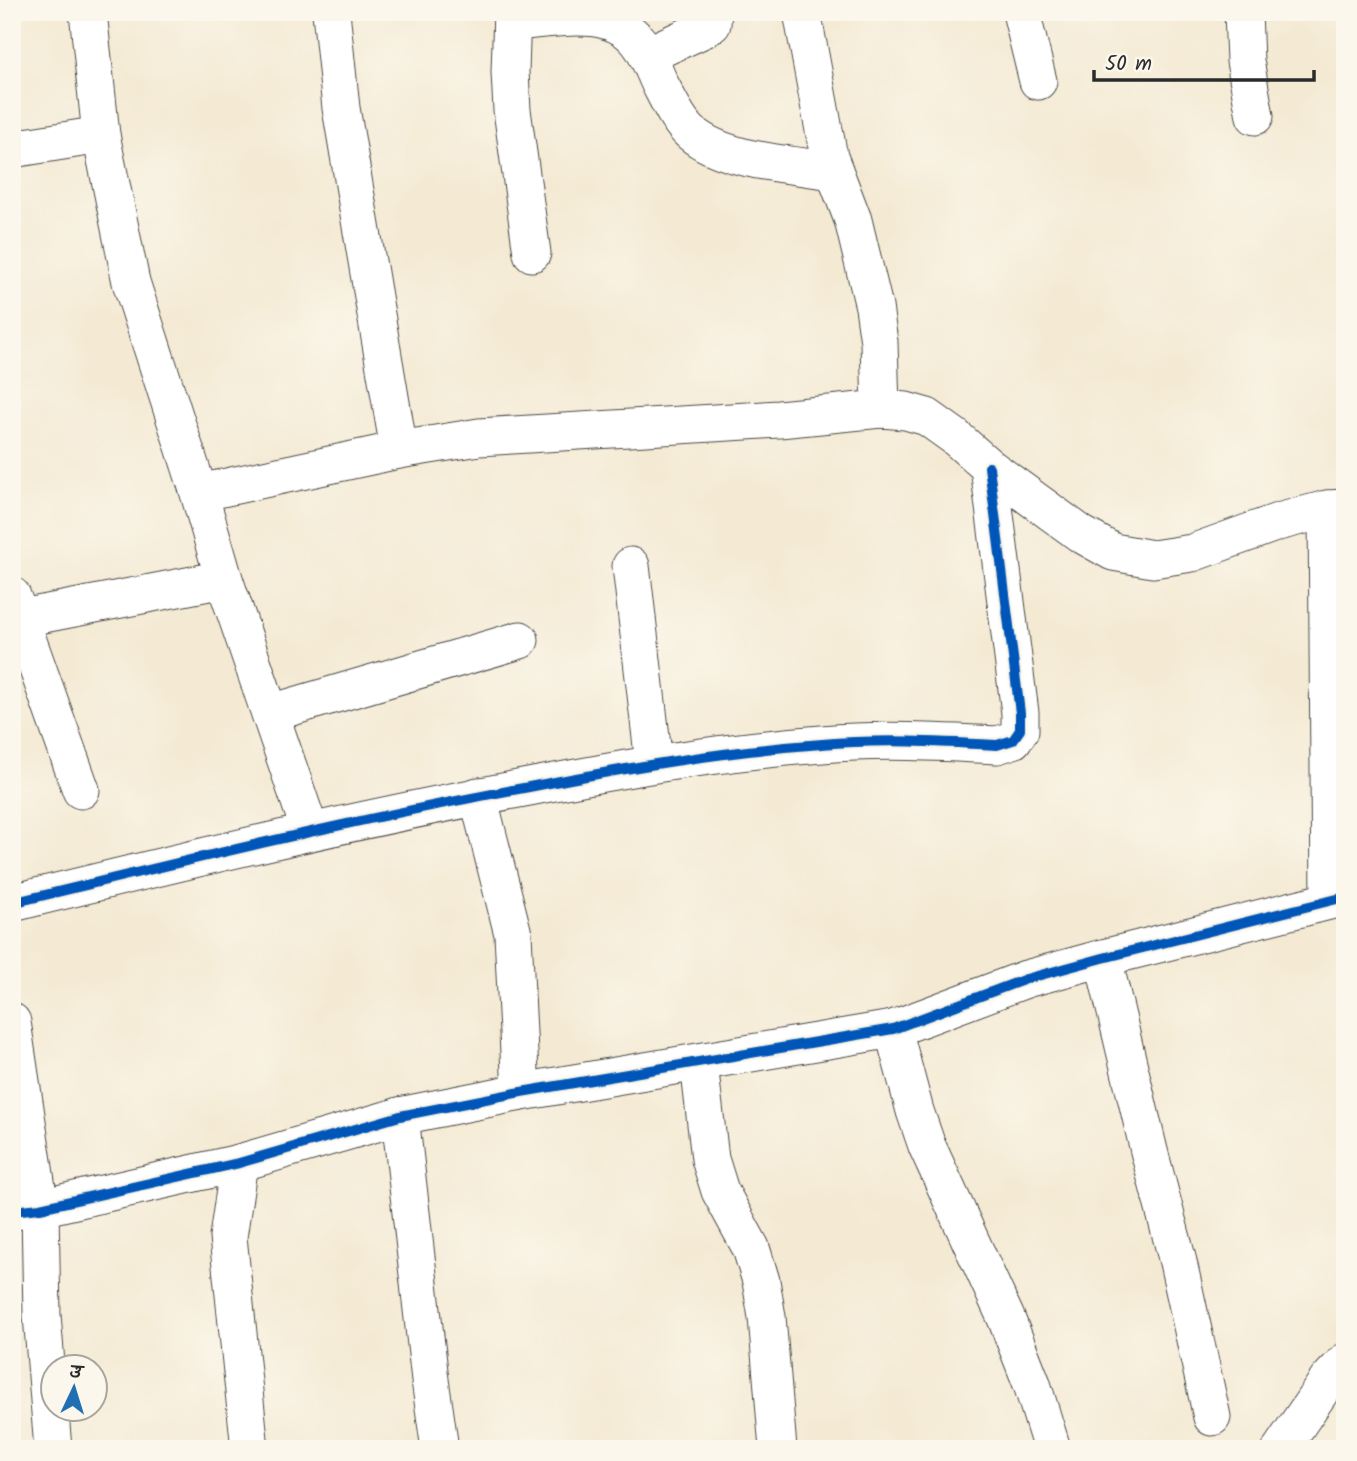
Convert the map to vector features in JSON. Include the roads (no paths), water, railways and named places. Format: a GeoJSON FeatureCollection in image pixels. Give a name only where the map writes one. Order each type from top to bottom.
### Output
{"type":"FeatureCollection","features":[{"type":"Feature","properties":{"kind":"street"},"geometry":{"type":"LineString","coordinates":[[88,12],[101,135],[131,282],[225,579],[310,831]]}},
{"type":"Feature","properties":{"kind":"street"},"geometry":{"type":"LineString","coordinates":[[331,12],[341,108],[400,450]]}},
{"type":"Feature","properties":{"kind":"street"},"geometry":{"type":"LineString","coordinates":[[647,55],[712,24],[713,12]]}},
{"type":"Feature","properties":{"kind":"street"},"geometry":{"type":"LineString","coordinates":[[802,12],[829,156],[853,220],[874,307],[879,342],[881,409]]}},
{"type":"Feature","properties":{"kind":"street"},"geometry":{"type":"LineString","coordinates":[[1021,12],[1038,81]]}},
{"type":"Feature","properties":{"kind":"street"},"geometry":{"type":"LineString","coordinates":[[1243,12],[1245,61],[1255,116]]}},
{"type":"Feature","properties":{"kind":"street"},"geometry":{"type":"LineString","coordinates":[[533,253],[512,110],[512,17],[586,17],[616,22],[639,42],[677,116],[689,131],[701,140],[741,156],[829,156]]}},
{"type":"Feature","properties":{"kind":"street"},"geometry":{"type":"LineString","coordinates":[[12,149],[101,135]]}},
{"type":"Feature","properties":{"kind":"street"},"geometry":{"type":"LineString","coordinates":[[26,1210],[239,1163],[400,1116],[521,1092],[893,1029],[1026,979],[1337,899],[1336,509],[1278,522],[1192,553],[1153,559],[1113,552],[989,467],[928,417],[906,411],[881,409],[779,419],[479,437],[400,450],[199,493]]}},
{"type":"Feature","properties":{"kind":"street"},"geometry":{"type":"LineString","coordinates":[[12,903],[310,831],[654,763],[822,744],[877,741],[997,745],[1013,740],[1020,730],[1020,713],[989,467]]}},
{"type":"Feature","properties":{"kind":"street"},"geometry":{"type":"LineString","coordinates":[[631,566],[654,763]]}},
{"type":"Feature","properties":{"kind":"street"},"geometry":{"type":"LineString","coordinates":[[81,790],[15,612],[225,579]]}},
{"type":"Feature","properties":{"kind":"street"},"geometry":{"type":"LineString","coordinates":[[271,713],[520,640]]}},
{"type":"Feature","properties":{"kind":"street"},"geometry":{"type":"LineString","coordinates":[[478,796],[513,934],[521,1092]]}},
{"type":"Feature","properties":{"kind":"street"},"geometry":{"type":"LineString","coordinates":[[1103,958],[1176,1251],[1212,1417]]}},
{"type":"Feature","properties":{"kind":"street"},"geometry":{"type":"LineString","coordinates":[[12,1022],[26,1210],[42,1315],[52,1449]]}},
{"type":"Feature","properties":{"kind":"street"},"geometry":{"type":"LineString","coordinates":[[893,1029],[927,1146],[1006,1318],[1032,1384],[1052,1449]]}},
{"type":"Feature","properties":{"kind":"street"},"geometry":{"type":"LineString","coordinates":[[699,1063],[710,1159],[720,1191],[751,1248],[761,1281],[767,1317],[778,1449]]}},
{"type":"Feature","properties":{"kind":"street"},"geometry":{"type":"LineString","coordinates":[[400,1116],[440,1449]]}},
{"type":"Feature","properties":{"kind":"street"},"geometry":{"type":"LineString","coordinates":[[239,1163],[228,1237],[250,1449]]}},
{"type":"Feature","properties":{"kind":"street"},"geometry":{"type":"LineString","coordinates":[[1281,1449],[1328,1380],[1345,1362]]}}]}
